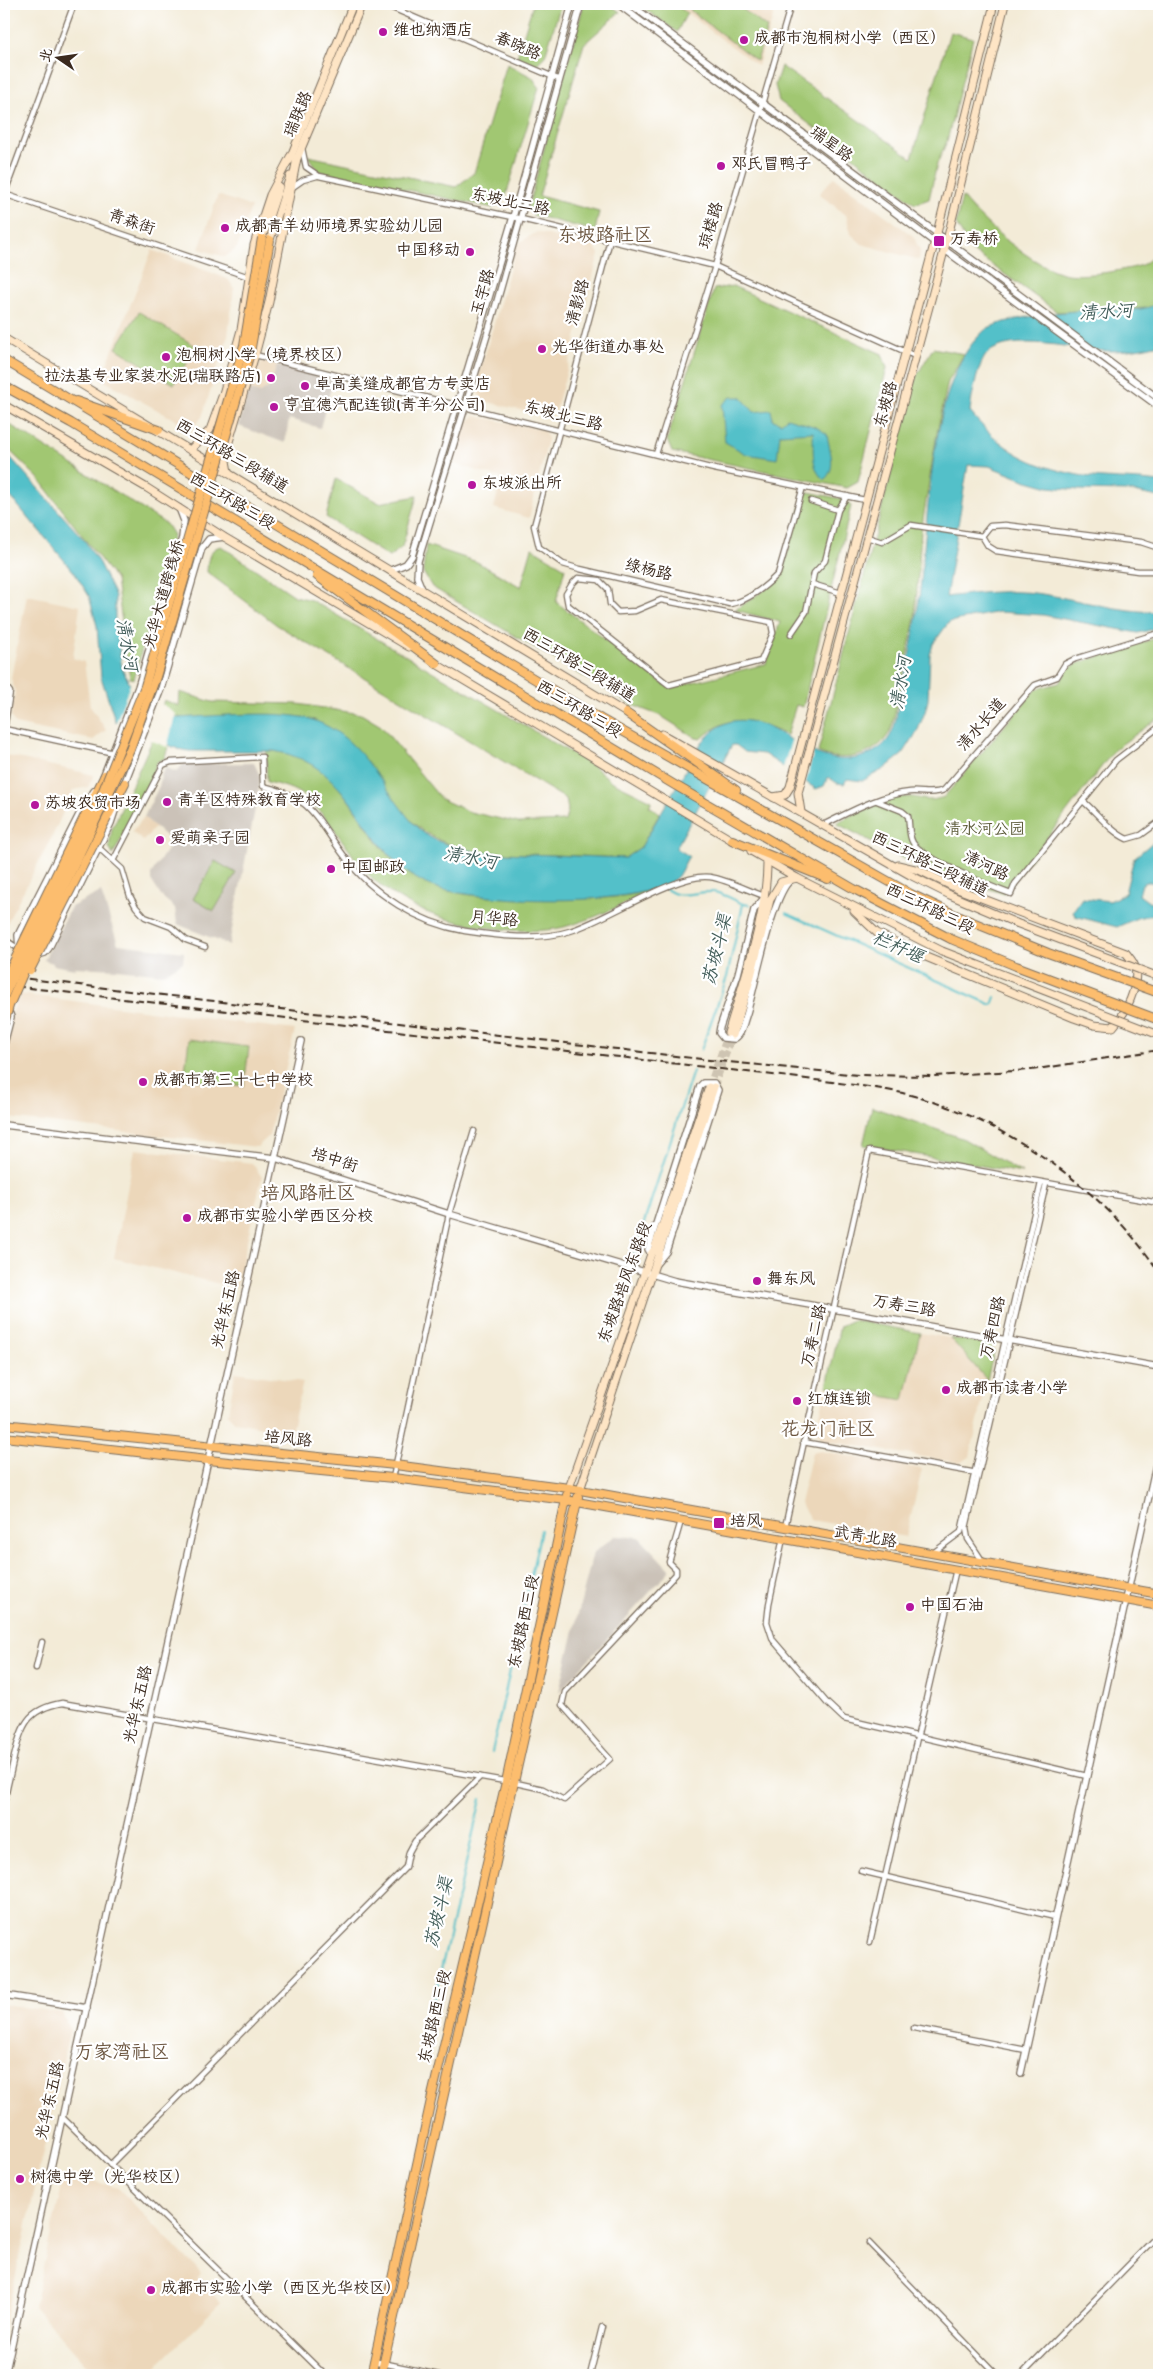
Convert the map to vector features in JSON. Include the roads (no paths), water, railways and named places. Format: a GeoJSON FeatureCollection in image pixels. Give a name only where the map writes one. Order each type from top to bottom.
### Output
{"type":"FeatureCollection","features":[{"type":"Feature","properties":{"kind":"main road","name":"瑞联路"},"geometry":{"type":"LineString","coordinates":[[266,239],[294,158],[353,4]]}},
{"type":"Feature","properties":{"kind":"main road","name":"瑞联路"},"geometry":{"type":"LineString","coordinates":[[294,158],[302,147],[362,4]]}},
{"type":"Feature","properties":{"kind":"main road","name":"东坡路"},"geometry":{"type":"LineString","coordinates":[[790,787],[840,593],[937,234],[994,4]]}},
{"type":"Feature","properties":{"kind":"main road","name":"东坡路"},"geometry":{"type":"LineString","coordinates":[[801,812],[798,803],[800,787],[812,736],[947,240],[1005,4]]}},
{"type":"Feature","properties":{"kind":"main road"},"geometry":{"type":"LineString","coordinates":[[228,472],[225,455],[269,302],[290,192],[294,158]]}},
{"type":"Feature","properties":{"kind":"main road"},"geometry":{"type":"LineString","coordinates":[[191,449],[210,430],[240,330],[260,225],[270,196],[294,158]]}},
{"type":"Feature","properties":{"kind":"main road","name":"光华大道跨线桥"},"geometry":{"type":"LineString","coordinates":[[4,996],[100,798],[144,686],[240,359],[266,239]]}},
{"type":"Feature","properties":{"kind":"main road","name":"光华大道跨线桥"},"geometry":{"type":"LineString","coordinates":[[4,1024],[6,1009],[122,766],[156,677],[250,353],[266,239]]}},
{"type":"Feature","properties":{"kind":"main road","name":"西三环路三段辅道"},"geometry":{"type":"LineString","coordinates":[[4,338],[626,713]]}},
{"type":"Feature","properties":{"kind":"main road","name":"西三环路三段"},"geometry":{"type":"LineString","coordinates":[[4,360],[60,396],[601,720],[688,759],[757,807],[911,894],[960,917],[1048,953],[1159,993]]}},
{"type":"Feature","properties":{"kind":"main road","name":"西三环路三段"},"geometry":{"type":"LineString","coordinates":[[4,386],[71,423],[673,784],[854,889],[951,939],[1016,966],[1159,1020]]}},
{"type":"Feature","properties":{"kind":"main road"},"geometry":{"type":"LineString","coordinates":[[60,396],[159,430]]}},
{"type":"Feature","properties":{"kind":"main road"},"geometry":{"type":"LineString","coordinates":[[4,405],[179,508],[224,537],[663,800],[767,860],[794,879],[942,951],[1159,1036]]}},
{"type":"Feature","properties":{"kind":"main road"},"geometry":{"type":"LineString","coordinates":[[210,430],[228,441]]}},
{"type":"Feature","properties":{"kind":"main road"},"geometry":{"type":"LineString","coordinates":[[282,549],[437,664]]}},
{"type":"Feature","properties":{"kind":"main road"},"geometry":{"type":"LineString","coordinates":[[626,713],[688,759]]}},
{"type":"Feature","properties":{"kind":"main road","name":"西三环路三段辅道"},"geometry":{"type":"LineString","coordinates":[[688,759],[722,769],[885,861],[950,895],[1016,923],[1159,976]]}},
{"type":"Feature","properties":{"kind":"main road"},"geometry":{"type":"LineString","coordinates":[[4,982],[105,775]]}},
{"type":"Feature","properties":{"kind":"main road"},"geometry":{"type":"LineString","coordinates":[[6,1009],[45,943],[125,783]]}},
{"type":"Feature","properties":{"kind":"main road"},"geometry":{"type":"LineString","coordinates":[[773,797],[785,794],[790,787],[800,787]]}},
{"type":"Feature","properties":{"kind":"main road"},"geometry":{"type":"LineString","coordinates":[[732,840],[854,889]]}},
{"type":"Feature","properties":{"kind":"main road"},"geometry":{"type":"LineString","coordinates":[[767,860],[764,897],[730,1034],[750,980],[770,900],[781,882],[794,879]]}},
{"type":"Feature","properties":{"kind":"main road"},"geometry":{"type":"LineString","coordinates":[[849,906],[877,933],[926,957],[1019,996],[1094,1025],[1113,1027],[1122,1017],[1136,979],[1134,965],[1126,953],[960,890],[919,870],[885,861]]}},
{"type":"Feature","properties":{"kind":"main road","name":"东坡路培风东路段"},"geometry":{"type":"LineString","coordinates":[[569,1488],[649,1274],[656,1264],[711,1087],[651,1254],[649,1274],[580,1490]]}},
{"type":"Feature","properties":{"kind":"main road","name":"培风路"},"geometry":{"type":"LineString","coordinates":[[4,1424],[396,1466],[569,1488]]}},
{"type":"Feature","properties":{"kind":"main road","name":"培风路"},"geometry":{"type":"LineString","coordinates":[[4,1436],[208,1460],[394,1478],[566,1500]]}},
{"type":"Feature","properties":{"kind":"main road","name":"武青北路"},"geometry":{"type":"LineString","coordinates":[[569,1488],[1159,1594]]}},
{"type":"Feature","properties":{"kind":"main road","name":"东坡路西三段"},"geometry":{"type":"LineString","coordinates":[[370,2375],[433,2092],[506,1782],[569,1488]]}},
{"type":"Feature","properties":{"kind":"main road","name":"东坡路西三段"},"geometry":{"type":"LineString","coordinates":[[382,2375],[403,2273],[445,2100],[458,2030],[516,1783],[580,1490]]}},
{"type":"Feature","properties":{"kind":"main road","name":"武青北路"},"geometry":{"type":"LineString","coordinates":[[566,1500],[1159,1606]]}},
{"type":"Feature","properties":{"kind":"street"},"geometry":{"type":"LineString","coordinates":[[4,195],[74,4]]}},
{"type":"Feature","properties":{"kind":"street","name":"春晓路"},"geometry":{"type":"LineString","coordinates":[[382,4],[558,79]]}},
{"type":"Feature","properties":{"kind":"street","name":"玉宇路"},"geometry":{"type":"LineString","coordinates":[[406,564],[412,556],[513,217],[572,4]]}},
{"type":"Feature","properties":{"kind":"street","name":"玉宇路"},"geometry":{"type":"LineString","coordinates":[[417,570],[464,406],[521,219],[558,79],[581,4]]}},
{"type":"Feature","properties":{"kind":"street","name":"瑞星路"},"geometry":{"type":"LineString","coordinates":[[618,4],[934,242],[1159,407]]}},
{"type":"Feature","properties":{"kind":"street","name":"瑞星路"},"geometry":{"type":"LineString","coordinates":[[630,4],[764,102],[937,234],[1159,399]]}},
{"type":"Feature","properties":{"kind":"street","name":"琼楼路"},"geometry":{"type":"LineString","coordinates":[[656,454],[715,266],[791,4]]}},
{"type":"Feature","properties":{"kind":"street"},"geometry":{"type":"LineString","coordinates":[[302,147],[306,167],[319,176]]}},
{"type":"Feature","properties":{"kind":"street"},"geometry":{"type":"LineString","coordinates":[[290,192],[295,184],[302,180],[319,176]]}},
{"type":"Feature","properties":{"kind":"street","name":"东坡北二路"},"geometry":{"type":"LineString","coordinates":[[319,176],[513,217],[715,266],[916,356]]}},
{"type":"Feature","properties":{"kind":"street","name":"青森街"},"geometry":{"type":"LineString","coordinates":[[4,195],[249,277]]}},
{"type":"Feature","properties":{"kind":"street","name":"清影路"},"geometry":{"type":"LineString","coordinates":[[560,430],[610,240]]}},
{"type":"Feature","properties":{"kind":"street","name":"东坡北三路"},"geometry":{"type":"LineString","coordinates":[[255,355],[714,469],[865,500]]}},
{"type":"Feature","properties":{"kind":"street","name":"绿杨路"},"geometry":{"type":"LineString","coordinates":[[560,430],[534,526],[539,547],[563,564],[580,569],[730,604],[740,603],[769,583],[778,574],[803,487]]}},
{"type":"Feature","properties":{"kind":"street"},"geometry":{"type":"LineString","coordinates":[[791,634],[806,612],[814,573],[826,561],[838,510],[846,496]]}},
{"type":"Feature","properties":{"kind":"street"},"geometry":{"type":"LineString","coordinates":[[811,501],[838,510]]}},
{"type":"Feature","properties":{"kind":"street"},"geometry":{"type":"LineString","coordinates":[[19,949],[18,935],[83,807],[105,775],[114,753],[138,686],[182,538],[184,521],[179,508]]}},
{"type":"Feature","properties":{"kind":"street"},"geometry":{"type":"LineString","coordinates":[[866,537],[882,542],[911,525],[982,536]]}},
{"type":"Feature","properties":{"kind":"street"},"geometry":{"type":"LineString","coordinates":[[982,536],[990,526],[1005,525],[1141,542],[1159,548]]}},
{"type":"Feature","properties":{"kind":"street"},"geometry":{"type":"LineString","coordinates":[[982,536],[988,546],[996,551],[1138,571],[1159,571]]}},
{"type":"Feature","properties":{"kind":"street"},"geometry":{"type":"LineString","coordinates":[[4,939],[19,949],[36,956],[45,954],[49,948],[111,823],[157,701],[202,548],[209,539],[224,537]]}},
{"type":"Feature","properties":{"kind":"street"},"geometry":{"type":"LineString","coordinates":[[391,570],[406,564],[417,570],[422,589]]}},
{"type":"Feature","properties":{"kind":"street"},"geometry":{"type":"LineString","coordinates":[[578,578],[599,580],[608,589],[610,604],[618,612],[635,611],[661,600],[770,622],[773,633],[761,661],[669,684],[568,605],[566,594],[578,578],[580,569]]}},
{"type":"Feature","properties":{"kind":"street"},"geometry":{"type":"LineString","coordinates":[[812,584],[840,593]]}},
{"type":"Feature","properties":{"kind":"street","name":"清水长道"},"geometry":{"type":"LineString","coordinates":[[822,826],[877,801],[910,792],[934,794],[944,790],[1035,685],[1057,677],[1065,664],[1075,659],[1159,634]]}},
{"type":"Feature","properties":{"kind":"street"},"geometry":{"type":"LineString","coordinates":[[4,684],[10,692],[4,730],[114,753]]}},
{"type":"Feature","properties":{"kind":"street","name":"清河路"},"geometry":{"type":"LineString","coordinates":[[877,801],[902,811],[908,816],[909,833],[914,844],[932,857],[1011,894],[1015,884],[1116,760],[1159,727]]}},
{"type":"Feature","properties":{"kind":"street","name":"月华路"},"geometry":{"type":"LineString","coordinates":[[114,860],[163,765],[171,762],[262,757],[263,786],[290,794],[310,806],[346,858],[367,880],[407,912],[463,931],[529,936],[568,932],[590,924],[685,879],[710,877],[764,897]]}},
{"type":"Feature","properties":{"kind":"street"},"geometry":{"type":"LineString","coordinates":[[1083,801],[1117,834],[1127,839],[1141,835],[1159,822]]}},
{"type":"Feature","properties":{"kind":"street"},"geometry":{"type":"LineString","coordinates":[[99,848],[122,869],[136,907],[145,917],[171,928],[186,940],[205,947]]}},
{"type":"Feature","properties":{"kind":"street"},"geometry":{"type":"LineString","coordinates":[[764,897],[754,910],[738,974],[720,1028],[719,1033],[723,1038],[734,1039],[740,1034],[754,992],[779,895],[782,888],[794,879]]}},
{"type":"Feature","properties":{"kind":"street"},"geometry":{"type":"LineString","coordinates":[[4,1044],[11,1016],[6,1009]]}},
{"type":"Feature","properties":{"kind":"street","name":"光华东五路"},"geometry":{"type":"LineString","coordinates":[[5,2375],[301,1041]]}},
{"type":"Feature","properties":{"kind":"street"},"geometry":{"type":"LineString","coordinates":[[651,1254],[648,1249],[700,1086],[702,1083],[714,1083],[718,1090],[666,1252],[656,1264]]}},
{"type":"Feature","properties":{"kind":"street","name":"培中街"},"geometry":{"type":"LineString","coordinates":[[4,1125],[276,1158],[449,1214],[649,1274]]}},
{"type":"Feature","properties":{"kind":"street"},"geometry":{"type":"LineString","coordinates":[[394,1478],[449,1214],[474,1131]]}},
{"type":"Feature","properties":{"kind":"street","name":"万寿二路"},"geometry":{"type":"LineString","coordinates":[[785,1527],[870,1151],[1044,1183]]}},
{"type":"Feature","properties":{"kind":"street"},"geometry":{"type":"LineString","coordinates":[[1044,1183],[1159,1203]]}},
{"type":"Feature","properties":{"kind":"street","name":"万寿四路"},"geometry":{"type":"LineString","coordinates":[[984,1563],[972,1546],[966,1532],[977,1473],[1044,1183]]}},
{"type":"Feature","properties":{"kind":"street","name":"万寿三路"},"geometry":{"type":"LineString","coordinates":[[649,1274],[675,1281],[1159,1367]]}},
{"type":"Feature","properties":{"kind":"street"},"geometry":{"type":"LineString","coordinates":[[804,1442],[977,1473]]}},
{"type":"Feature","properties":{"kind":"street"},"geometry":{"type":"LineString","coordinates":[[1021,2073],[1128,1588],[1156,1477],[1159,1451]]}},
{"type":"Feature","properties":{"kind":"street","name":"万寿四路"},"geometry":{"type":"LineString","coordinates":[[932,1554],[961,1532],[977,1473]]}},
{"type":"Feature","properties":{"kind":"street"},"geometry":{"type":"LineString","coordinates":[[4,1803],[20,1730],[28,1718],[39,1710],[62,1703],[516,1783],[543,1789],[564,1800],[610,1760],[562,1705],[565,1692],[676,1574],[676,1569],[669,1562],[681,1520]]}},
{"type":"Feature","properties":{"kind":"street"},"geometry":{"type":"LineString","coordinates":[[783,1538],[767,1622],[773,1640],[832,1708],[844,1719],[1087,1776]]}},
{"type":"Feature","properties":{"kind":"street"},"geometry":{"type":"LineString","coordinates":[[870,1942],[956,1569]]}},
{"type":"Feature","properties":{"kind":"street"},"geometry":{"type":"LineString","coordinates":[[36,1668],[42,1642]]}},
{"type":"Feature","properties":{"kind":"street"},"geometry":{"type":"LineString","coordinates":[[110,2165],[406,1867],[409,1852],[415,1841],[480,1777]]}},
{"type":"Feature","properties":{"kind":"street"},"geometry":{"type":"LineString","coordinates":[[860,1871],[1055,1917]]}},
{"type":"Feature","properties":{"kind":"street"},"geometry":{"type":"LineString","coordinates":[[4,1995],[86,2008]]}},
{"type":"Feature","properties":{"kind":"street"},"geometry":{"type":"LineString","coordinates":[[914,2028],[1026,2050]]}},
{"type":"Feature","properties":{"kind":"street"},"geometry":{"type":"LineString","coordinates":[[62,2117],[325,2375]]}},
{"type":"Feature","properties":{"kind":"street"},"geometry":{"type":"LineString","coordinates":[[1021,2375],[1159,2234]]}},
{"type":"Feature","properties":{"kind":"street"},"geometry":{"type":"LineString","coordinates":[[869,2243],[997,2375]]}},
{"type":"Feature","properties":{"kind":"street"},"geometry":{"type":"LineString","coordinates":[[590,2375],[602,2327]]}},
{"type":"Feature","properties":{"kind":"street"},"geometry":{"type":"LineString","coordinates":[[373,2361],[385,2362],[439,2375]]}},
{"type":"Feature","properties":{"kind":"water","name":"清水河"},"geometry":{"type":"Polygon","coordinates":[[[1159,303],[1159,344],[1135,349],[1110,351],[1028,343],[998,347],[987,354],[981,365],[973,390],[970,412],[1005,446],[1031,461],[1078,475],[1159,482],[1159,497],[1128,491],[1049,487],[1024,480],[989,466],[968,465],[946,597],[1006,592],[1042,594],[1115,608],[1159,612],[1159,628],[1138,633],[1043,615],[999,612],[949,622],[933,644],[930,655],[928,700],[925,712],[917,732],[903,754],[884,769],[862,781],[847,779],[844,784],[837,783],[828,777],[824,786],[816,789],[764,754],[745,752],[736,745],[732,745],[676,848],[689,856],[678,876],[660,887],[631,894],[555,900],[478,896],[447,891],[426,884],[404,869],[386,851],[341,790],[323,773],[301,759],[274,751],[189,751],[178,749],[116,723],[101,677],[97,626],[89,596],[74,572],[4,489],[4,450],[85,541],[99,563],[115,596],[115,620],[122,668],[130,685],[166,711],[179,718],[269,714],[303,717],[316,721],[330,728],[353,745],[416,826],[435,840],[447,844],[477,852],[625,858],[641,847],[702,742],[724,724],[733,721],[750,721],[766,726],[813,752],[831,758],[849,759],[869,754],[884,744],[894,727],[916,619],[927,512],[938,432],[947,395],[960,363],[977,338],[988,328],[998,324],[1039,315],[1068,312],[1143,309],[1159,303]]]}},
{"type":"Feature","properties":{"kind":"water"},"geometry":{"type":"Polygon","coordinates":[[[731,397],[741,397],[754,412],[771,410],[773,420],[781,423],[787,418],[816,427],[827,434],[832,464],[831,470],[824,480],[815,464],[813,432],[780,434],[777,459],[746,454],[725,442],[722,405],[731,397]]]}},
{"type":"Feature","properties":{"kind":"water"},"geometry":{"type":"Polygon","coordinates":[[[1159,837],[1159,888],[1151,882],[1147,882],[1142,884],[1139,895],[1150,903],[1159,899],[1159,913],[1137,918],[1117,927],[1075,916],[1073,911],[1082,898],[1110,901],[1125,893],[1134,858],[1159,837]]]}},
{"type":"Feature","properties":{"kind":"waterway","name":"苏坡斗渠"},"geometry":{"type":"LineString","coordinates":[[660,883],[672,893],[685,895],[713,892],[725,895],[743,904],[727,977],[701,1050]]}},
{"type":"Feature","properties":{"kind":"waterway","name":"栏杆堰"},"geometry":{"type":"LineString","coordinates":[[743,904],[750,905]]}},
{"type":"Feature","properties":{"kind":"waterway","name":"栏杆堰"},"geometry":{"type":"LineString","coordinates":[[786,913],[992,1005],[995,997]]}},
{"type":"Feature","properties":{"kind":"waterway","name":"苏坡斗渠"},"geometry":{"type":"LineString","coordinates":[[633,1257],[693,1071]]}},
{"type":"Feature","properties":{"kind":"waterway","name":"苏坡斗渠"},"geometry":{"type":"LineString","coordinates":[[605,1342],[622,1290]]}},
{"type":"Feature","properties":{"kind":"waterway","name":"苏坡斗渠"},"geometry":{"type":"LineString","coordinates":[[492,1752],[541,1530]]}},
{"type":"Feature","properties":{"kind":"waterway","name":"苏坡斗渠"},"geometry":{"type":"LineString","coordinates":[[426,2034],[481,1799]]}},
{"type":"Feature","properties":{"kind":"tunnel"},"geometry":{"type":"LineString","coordinates":[[709,1087],[728,1034]]}},
{"type":"Feature","properties":{"kind":"tunnel"},"geometry":{"type":"LineString","coordinates":[[714,1087],[733,1035]]}},
{"type":"Feature","properties":{"kind":"railway"},"geometry":{"type":"LineString","coordinates":[[4,976],[709,1060],[859,1075],[933,1076],[1031,1070],[1159,1050]]}},
{"type":"Feature","properties":{"kind":"railway"},"geometry":{"type":"LineString","coordinates":[[4,985],[824,1081],[914,1096],[950,1108],[985,1123],[1052,1163],[1083,1187],[1111,1213],[1137,1242],[1159,1272]]}},
{"type":"Feature","properties":{"kind":"place","name":"维也纳酒店"},"geometry":{"type":"Point","coordinates":[383,32]}},
{"type":"Feature","properties":{"kind":"place","name":"成都市泡桐树小学（西区）"},"geometry":{"type":"Point","coordinates":[744,40]}},
{"type":"Feature","properties":{"kind":"place","name":"邓氏冒鸭子"},"geometry":{"type":"Point","coordinates":[721,166]}},
{"type":"Feature","properties":{"kind":"place","name":"成都青羊幼师境界实验幼儿园"},"geometry":{"type":"Point","coordinates":[225,228]}},
{"type":"Feature","properties":{"kind":"place","name":"万寿桥"},"geometry":{"type":"Point","coordinates":[939,241]}},
{"type":"Feature","properties":{"kind":"place","name":"中国移动"},"geometry":{"type":"Point","coordinates":[470,252]}},
{"type":"Feature","properties":{"kind":"place","name":"光华街道办事处"},"geometry":{"type":"Point","coordinates":[542,349]}},
{"type":"Feature","properties":{"kind":"place","name":"泡桐树小学（境界校区）"},"geometry":{"type":"Point","coordinates":[166,357]}},
{"type":"Feature","properties":{"kind":"place","name":"拉法基专业家装水泥(瑞联路店)"},"geometry":{"type":"Point","coordinates":[271,378]}},
{"type":"Feature","properties":{"kind":"place","name":"卓高美缝成都官方专卖店"},"geometry":{"type":"Point","coordinates":[305,386]}},
{"type":"Feature","properties":{"kind":"place","name":"亨宜德汽配连锁(青羊分公司)"},"geometry":{"type":"Point","coordinates":[274,407]}},
{"type":"Feature","properties":{"kind":"place","name":"东坡派出所"},"geometry":{"type":"Point","coordinates":[472,485]}},
{"type":"Feature","properties":{"kind":"place","name":"青羊区特殊教育学校"},"geometry":{"type":"Point","coordinates":[167,802]}},
{"type":"Feature","properties":{"kind":"place","name":"苏坡农贸市场"},"geometry":{"type":"Point","coordinates":[35,805]}},
{"type":"Feature","properties":{"kind":"place","name":"爱萌亲子园"},"geometry":{"type":"Point","coordinates":[160,840]}},
{"type":"Feature","properties":{"kind":"place","name":"中国邮政"},"geometry":{"type":"Point","coordinates":[331,869]}},
{"type":"Feature","properties":{"kind":"place","name":"成都市第三十七中学校"},"geometry":{"type":"Point","coordinates":[143,1082]}},
{"type":"Feature","properties":{"kind":"place","name":"成都市实验小学西区分校"},"geometry":{"type":"Point","coordinates":[187,1218]}},
{"type":"Feature","properties":{"kind":"place","name":"舞东风"},"geometry":{"type":"Point","coordinates":[757,1281]}},
{"type":"Feature","properties":{"kind":"place","name":"成都市读者小学"},"geometry":{"type":"Point","coordinates":[946,1390]}},
{"type":"Feature","properties":{"kind":"place","name":"红旗连锁"},"geometry":{"type":"Point","coordinates":[797,1401]}},
{"type":"Feature","properties":{"kind":"place","name":"培风"},"geometry":{"type":"Point","coordinates":[719,1523]}},
{"type":"Feature","properties":{"kind":"place","name":"中国石油"},"geometry":{"type":"Point","coordinates":[910,1607]}},
{"type":"Feature","properties":{"kind":"place","name":"树德中学（光华校区）"},"geometry":{"type":"Point","coordinates":[20,2179]}},
{"type":"Feature","properties":{"kind":"place","name":"成都市实验小学（西区光华校区）"},"geometry":{"type":"Point","coordinates":[151,2290]}},
{"type":"Feature","properties":{"kind":"district","name":"东坡路社区"},"geometry":{"type":"Point","coordinates":[605,237]}},
{"type":"Feature","properties":{"kind":"district","name":"培风路社区"},"geometry":{"type":"Point","coordinates":[308,1195]}},
{"type":"Feature","properties":{"kind":"district","name":"花龙门社区"},"geometry":{"type":"Point","coordinates":[828,1431]}},
{"type":"Feature","properties":{"kind":"district","name":"万家湾社区"},"geometry":{"type":"Point","coordinates":[122,2054]}},
{"type":"Feature","properties":{"kind":"park label","name":"清水河公园"},"geometry":{"type":"Point","coordinates":[985,831]}}]}
